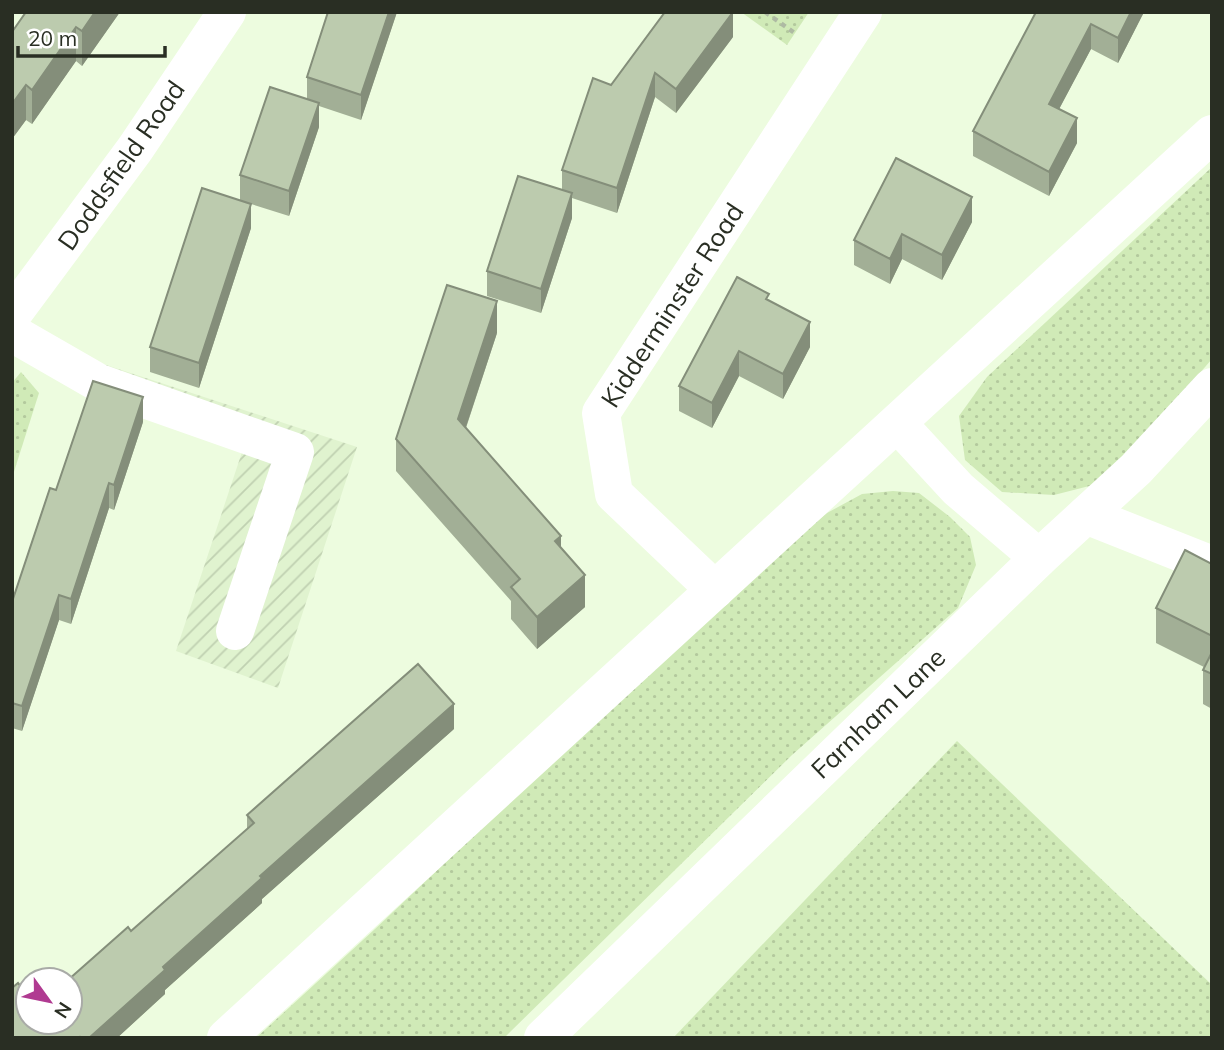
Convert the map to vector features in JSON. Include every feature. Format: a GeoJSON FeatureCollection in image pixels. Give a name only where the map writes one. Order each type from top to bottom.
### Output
{"type":"FeatureCollection","features":[{"type":"Feature","properties":{"kind":"street","name":"Doddsfield Road"},"geometry":{"type":"LineString","coordinates":[[12,315],[135,149],[227,12]]}},
{"type":"Feature","properties":{"kind":"street","name":"Kidderminster Road"},"geometry":{"type":"LineString","coordinates":[[715,590],[614,494],[601,414],[863,12]]}},
{"type":"Feature","properties":{"kind":"street"},"geometry":{"type":"LineString","coordinates":[[226,1038],[1212,134]]}},
{"type":"Feature","properties":{"kind":"street"},"geometry":{"type":"LineString","coordinates":[[12,333],[99,383],[295,452],[235,631]]}},
{"type":"Feature","properties":{"kind":"street","name":"Farnham Lane"},"geometry":{"type":"LineString","coordinates":[[543,1038],[1039,558],[1136,469],[1212,387]]}},
{"type":"Feature","properties":{"kind":"street"},"geometry":{"type":"LineString","coordinates":[[898,424],[958,489],[1039,558]]}},
{"type":"Feature","properties":{"kind":"street"},"geometry":{"type":"LineString","coordinates":[[1086,515],[1212,565]]}},
{"type":"Feature","properties":{"kind":"shaded area"},"geometry":{"type":"Polygon","coordinates":[[[741,12],[809,12],[787,45],[741,12]]]}},
{"type":"Feature","properties":{"kind":"shaded area"},"geometry":{"type":"Polygon","coordinates":[[[1212,167],[1212,359],[1105,482],[1054,495],[1002,492],[965,460],[959,416],[987,377],[1212,167]]]}},
{"type":"Feature","properties":{"kind":"shaded area"},"geometry":{"type":"Polygon","coordinates":[[[65,347],[106,365],[357,447],[278,688],[176,651],[247,437],[65,347]]]}},
{"type":"Feature","properties":{"kind":"shaded area"},"geometry":{"type":"Polygon","coordinates":[[[21,372],[39,393],[12,478],[12,383],[21,372]]]}},
{"type":"Feature","properties":{"kind":"shaded area"},"geometry":{"type":"Polygon","coordinates":[[[893,491],[919,493],[970,537],[976,565],[958,608],[792,755],[504,1038],[256,1038],[745,579],[827,513],[862,494],[893,491]]]}},
{"type":"Feature","properties":{"kind":"shaded area"},"geometry":{"type":"Polygon","coordinates":[[[957,741],[1212,985],[1212,1038],[673,1038],[957,741]]]}},
{"type":"Feature","properties":{"kind":"building"},"geometry":{"type":"Polygon","coordinates":[[[26,12],[95,12],[82,31],[76,27],[32,90],[26,85],[12,104],[12,32],[26,12]]]}},
{"type":"Feature","properties":{"kind":"building"},"geometry":{"type":"Polygon","coordinates":[[[328,12],[389,12],[361,95],[307,77],[328,12]]]}},
{"type":"Feature","properties":{"kind":"building"},"geometry":{"type":"Polygon","coordinates":[[[665,12],[733,12],[676,89],[655,73],[617,188],[562,170],[593,78],[611,85],[665,12]]]}},
{"type":"Feature","properties":{"kind":"building"},"geometry":{"type":"Polygon","coordinates":[[[1036,12],[1131,12],[1118,38],[1091,24],[1049,104],[1077,118],[1049,172],[973,131],[1036,12]]]}},
{"type":"Feature","properties":{"kind":"building"},"geometry":{"type":"Polygon","coordinates":[[[270,87],[319,103],[289,191],[240,175],[270,87]]]}},
{"type":"Feature","properties":{"kind":"building"},"geometry":{"type":"Polygon","coordinates":[[[896,158],[972,197],[942,255],[902,234],[890,259],[854,240],[896,158]]]}},
{"type":"Feature","properties":{"kind":"building"},"geometry":{"type":"Polygon","coordinates":[[[518,176],[572,193],[541,289],[487,271],[518,176]]]}},
{"type":"Feature","properties":{"kind":"building"},"geometry":{"type":"Polygon","coordinates":[[[202,188],[251,204],[199,363],[150,347],[202,188]]]}},
{"type":"Feature","properties":{"kind":"building"},"geometry":{"type":"Polygon","coordinates":[[[737,277],[769,294],[766,299],[810,322],[783,374],[739,351],[712,403],[679,386],[737,277]]]}},
{"type":"Feature","properties":{"kind":"building"},"geometry":{"type":"Polygon","coordinates":[[[447,285],[497,301],[458,419],[561,536],[555,541],[585,575],[537,617],[511,587],[520,579],[396,439],[447,285]]]}},
{"type":"Feature","properties":{"kind":"building"},"geometry":{"type":"Polygon","coordinates":[[[93,381],[143,397],[114,485],[109,483],[71,599],[59,595],[22,706],[12,703],[12,602],[50,488],[56,490],[93,381]]]}},
{"type":"Feature","properties":{"kind":"building"},"geometry":{"type":"Polygon","coordinates":[[[1185,550],[1212,564],[1212,636],[1156,608],[1185,550]]]}},
{"type":"Feature","properties":{"kind":"building"},"geometry":{"type":"Polygon","coordinates":[[[1212,652],[1212,674],[1203,670],[1212,652]]]}},
{"type":"Feature","properties":{"kind":"building"},"geometry":{"type":"Polygon","coordinates":[[[418,664],[454,704],[260,876],[262,878],[163,967],[165,970],[89,1038],[12,1036],[14,986],[14,1036],[84,1036],[84,966],[128,927],[131,931],[254,823],[247,815],[418,664]]]}}]}
